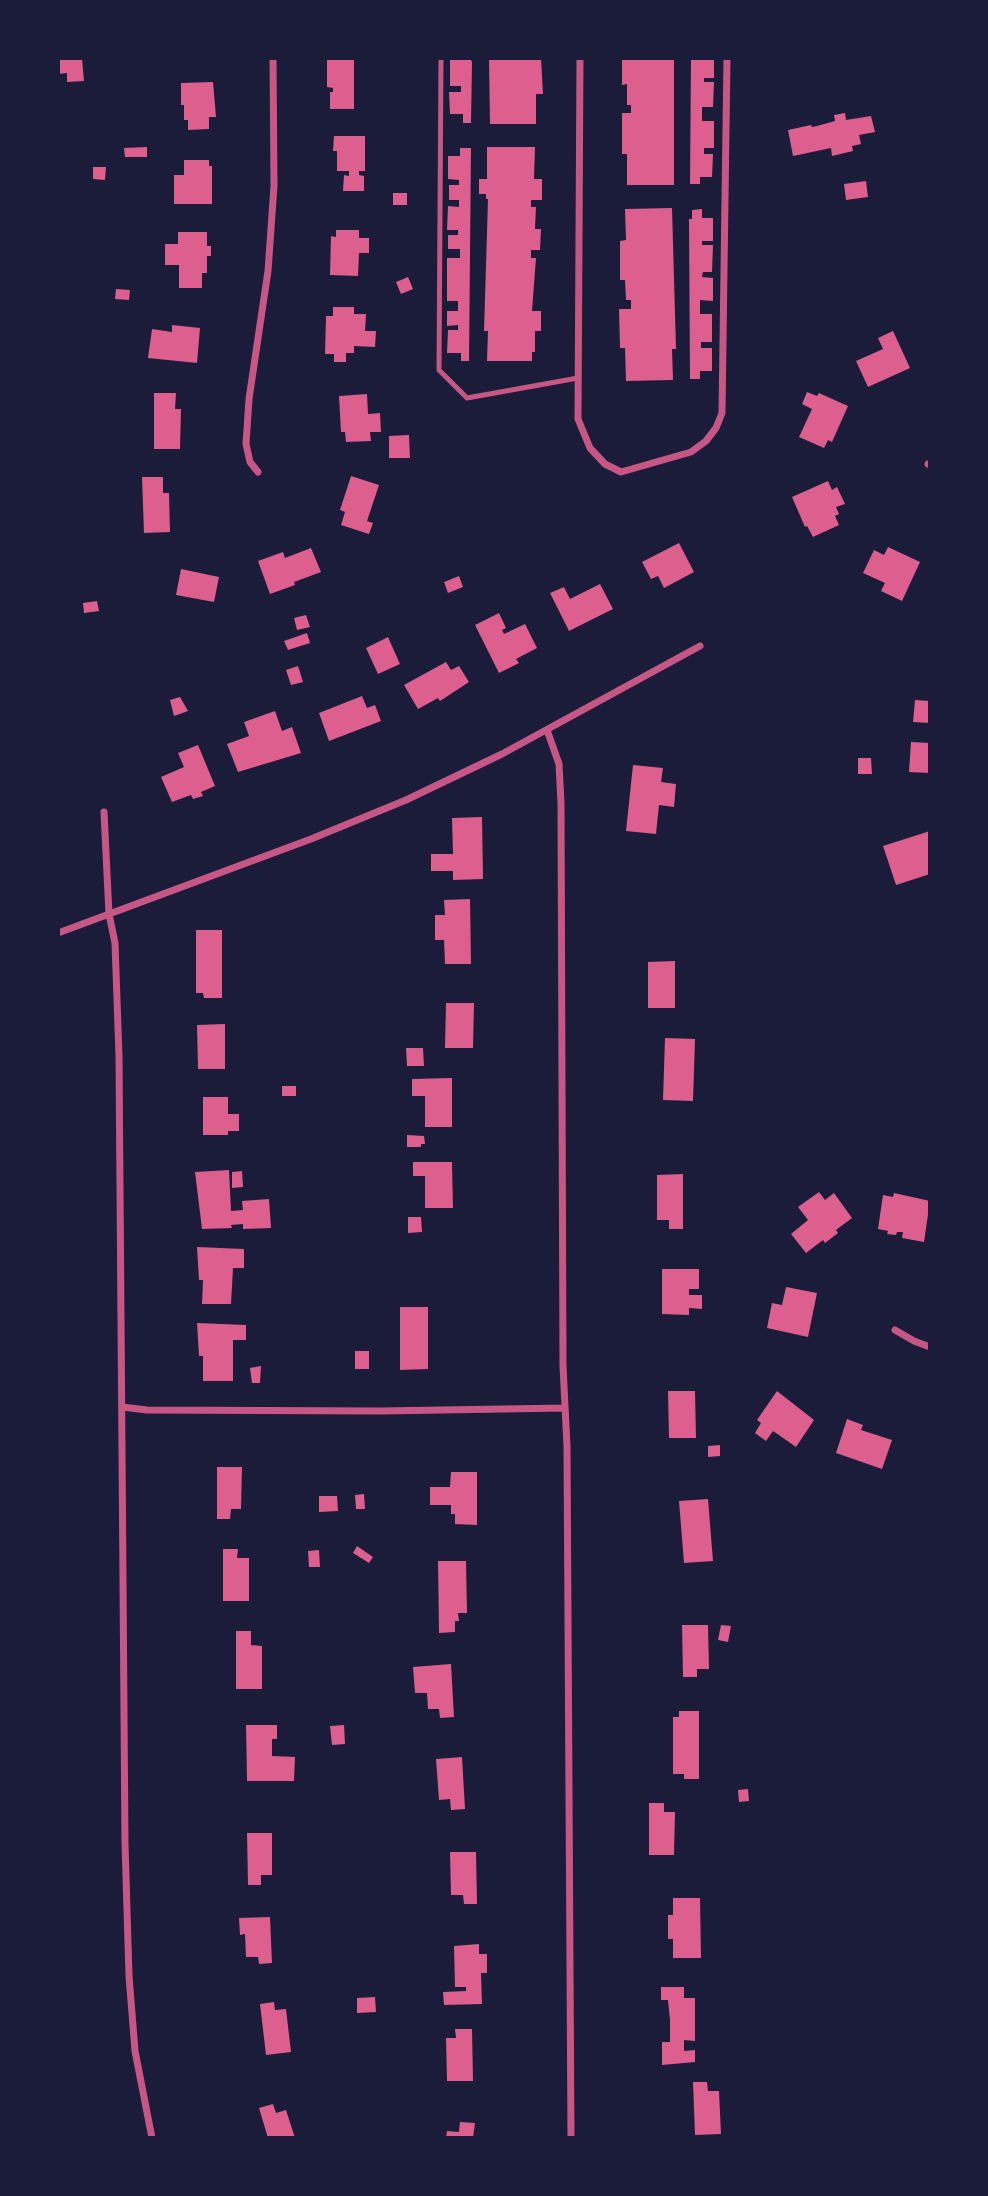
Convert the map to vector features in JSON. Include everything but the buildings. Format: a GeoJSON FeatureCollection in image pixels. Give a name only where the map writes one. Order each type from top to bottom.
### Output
{"type":"FeatureCollection","features":[{"type":"Feature","properties":{"kind":"street"},"geometry":{"type":"LineString","coordinates":[[258,472],[250,462],[246,444],[248,399],[258,351],[268,271],[275,104],[274,58]]}},
{"type":"Feature","properties":{"kind":"street"},"geometry":{"type":"LineString","coordinates":[[580,58],[578,419],[590,448],[605,464],[621,472],[691,452],[706,441],[716,428],[722,413],[727,58]]}},
{"type":"Feature","properties":{"kind":"street"},"geometry":{"type":"LineString","coordinates":[[58,933],[311,839],[406,800],[502,754],[700,646]]}},
{"type":"Feature","properties":{"kind":"street"},"geometry":{"type":"LineString","coordinates":[[547,730],[559,764],[561,803],[571,1819],[571,2138]]}},
{"type":"Feature","properties":{"kind":"street"},"geometry":{"type":"LineString","coordinates":[[104,812],[109,914],[115,943],[119,1056],[125,1830],[129,1976],[135,2051],[152,2138]]}},
{"type":"Feature","properties":{"kind":"street"},"geometry":{"type":"LineString","coordinates":[[895,1330],[930,1347]]}},
{"type":"Feature","properties":{"kind":"street"},"geometry":{"type":"LineString","coordinates":[[122,1407],[147,1410],[380,1411],[565,1408]]}},
{"type":"Feature","properties":{"kind":"lane"},"geometry":{"type":"LineString","coordinates":[[441,58],[439,370],[467,398],[578,378]]}}]}
